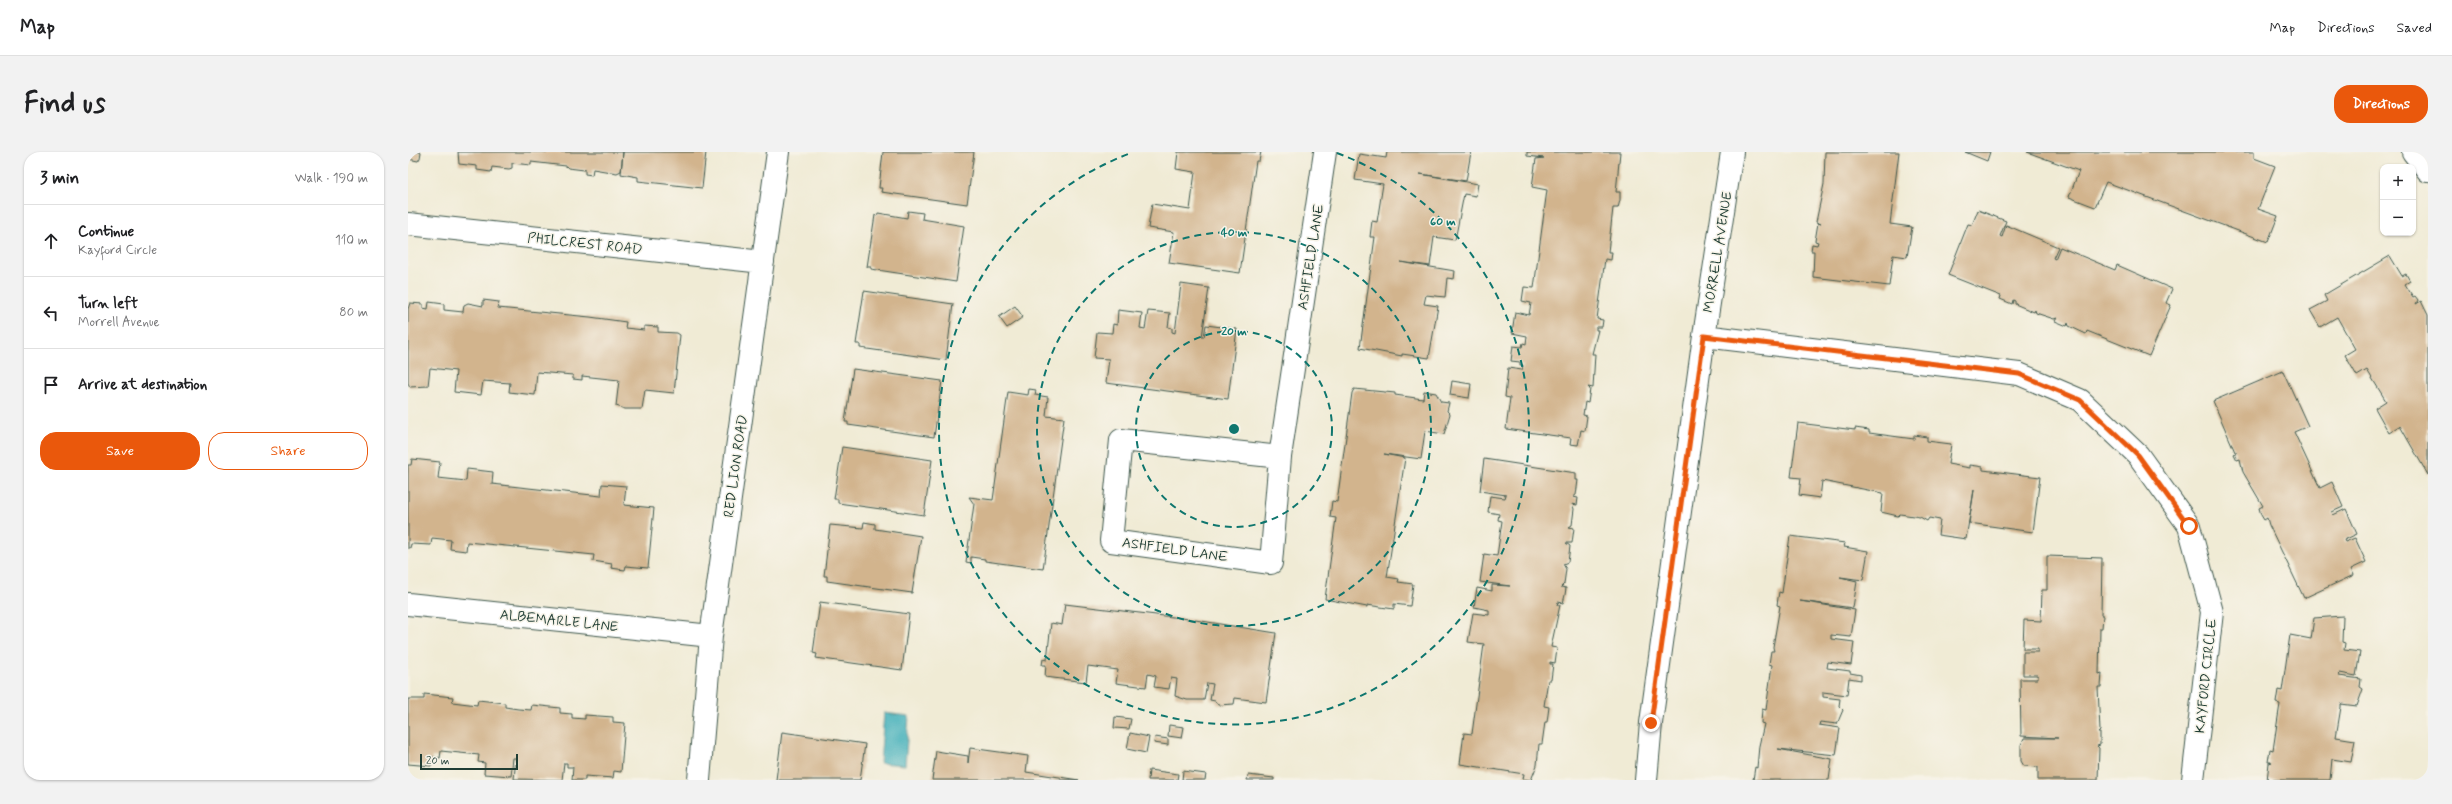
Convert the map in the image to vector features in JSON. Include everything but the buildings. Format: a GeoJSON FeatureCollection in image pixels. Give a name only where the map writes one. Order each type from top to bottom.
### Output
{"type":"FeatureCollection","features":[{"type":"Feature","properties":{"kind":"street","name":"RED LION ROAD"},"geometry":{"type":"LineString","coordinates":[[699,780],[711,636],[778,152]]}},
{"type":"Feature","properties":{"kind":"street","name":"ASHFIELD LANE"},"geometry":{"type":"LineString","coordinates":[[1280,457],[1121,440],[1111,541],[1271,563],[1280,457],[1325,152]]}},
{"type":"Feature","properties":{"kind":"street","name":"MORRELL AVENUE"},"geometry":{"type":"LineString","coordinates":[[1646,780],[1651,723],[1704,336],[1732,152]]}},
{"type":"Feature","properties":{"kind":"street"},"geometry":{"type":"LineString","coordinates":[[2413,152],[2428,171]]}},
{"type":"Feature","properties":{"kind":"street","name":"PHILCREST ROAD"},"geometry":{"type":"LineString","coordinates":[[408,224],[763,262]]}},
{"type":"Feature","properties":{"kind":"street","name":"KAYFORD CIRCLE"},"geometry":{"type":"LineString","coordinates":[[1704,336],[2019,374],[2080,400],[2138,455],[2189,526],[2212,612],[2193,780]]}},
{"type":"Feature","properties":{"kind":"street","name":"ALBEMARLE LANE"},"geometry":{"type":"LineString","coordinates":[[408,604],[711,636]]}},
{"type":"Feature","properties":{"kind":"water"},"geometry":{"type":"Polygon","coordinates":[[[884,713],[909,716],[905,765],[880,763],[884,713]]]}},
{"type":"Feature","properties":{"kind":"route"},"geometry":{"type":"LineString","coordinates":[[1651,723],[1704,336],[2019,374],[2080,400],[2138,455],[2189,526]]}}]}
